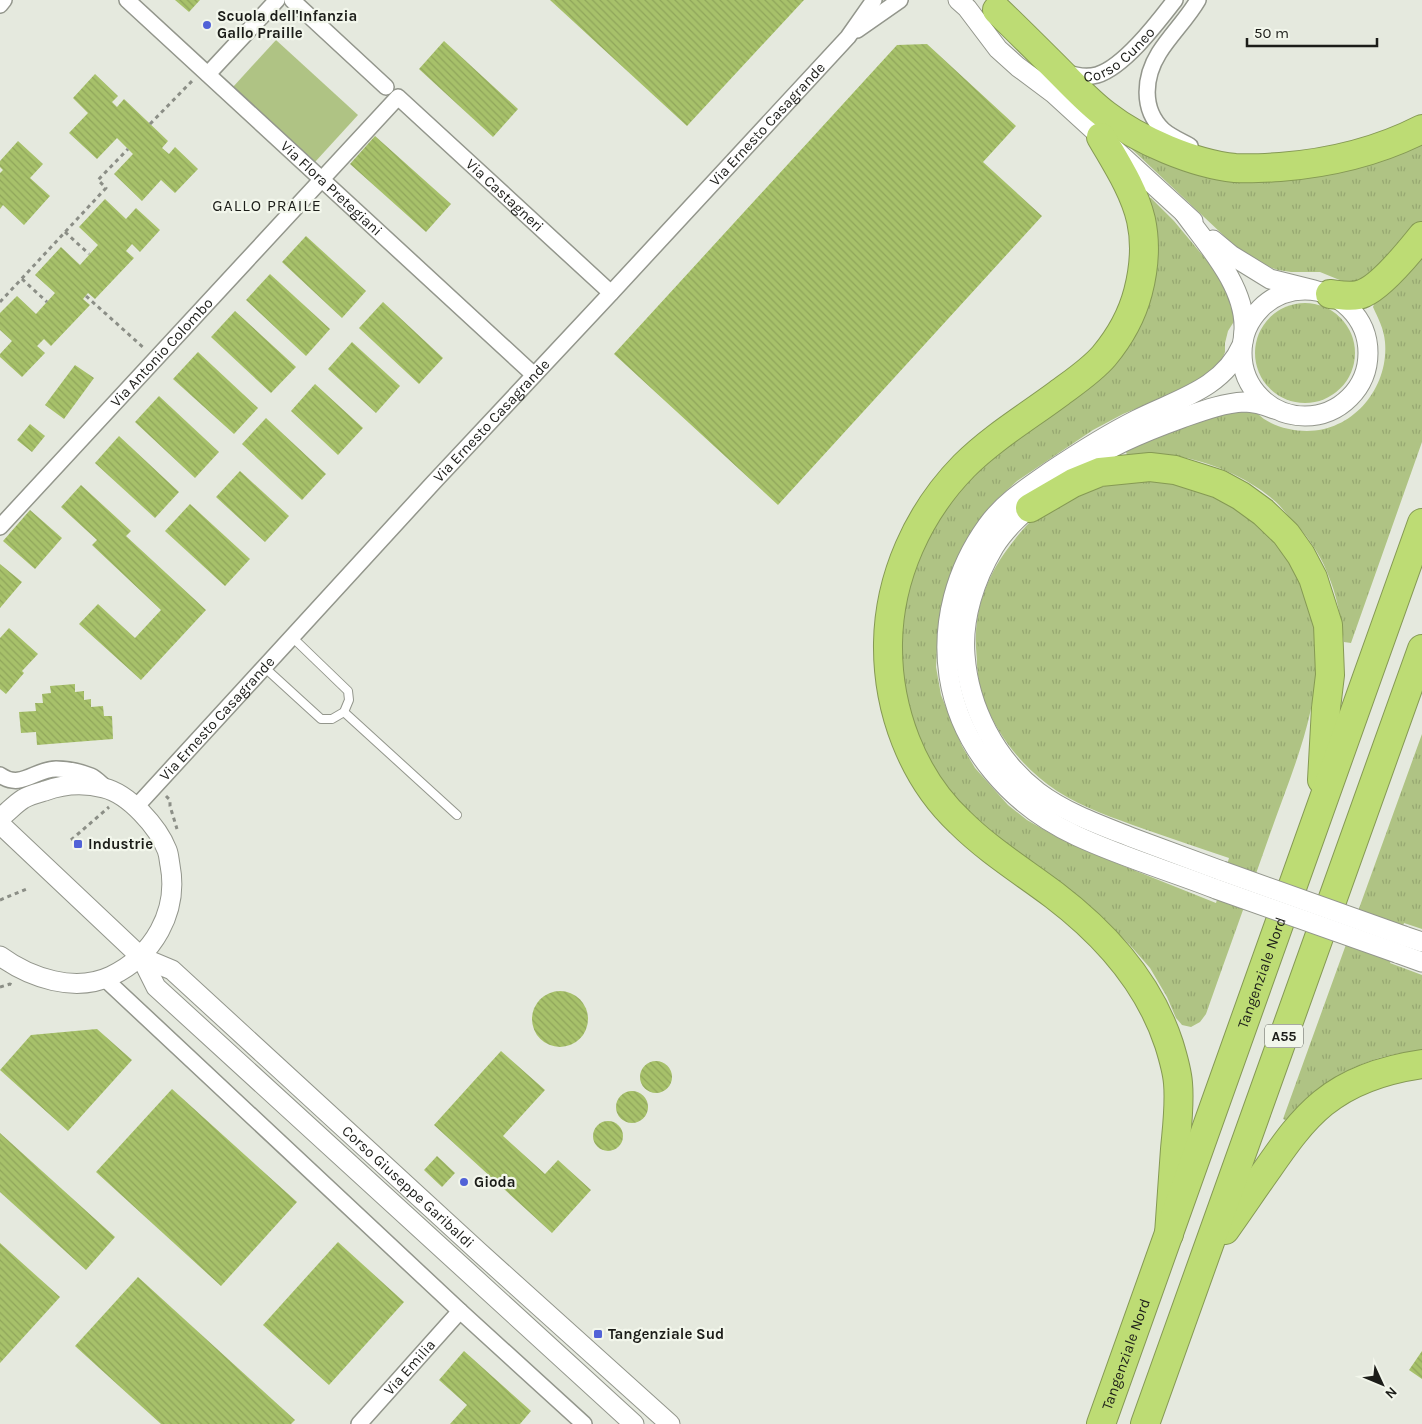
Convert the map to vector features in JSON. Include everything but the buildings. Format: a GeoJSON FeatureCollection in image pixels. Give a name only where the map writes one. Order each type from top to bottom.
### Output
{"type":"FeatureCollection","features":[{"type":"Feature","properties":{"kind":"highway"},"geometry":{"type":"LineString","coordinates":[[992,5],[1107,116],[1149,142],[1198,160],[1234,168],[1302,165],[1333,160],[1368,151],[1397,142],[1422,130]]}},
{"type":"Feature","properties":{"kind":"highway"},"geometry":{"type":"LineString","coordinates":[[1101,137],[1127,183],[1141,221],[1142,273],[1129,315],[1104,356],[1074,382],[988,444],[946,485],[932,504],[910,546],[894,593],[889,617],[888,666],[896,712],[911,754],[922,774],[946,808],[981,841],[1055,896],[1098,933],[1131,972],[1154,1011],[1168,1042],[1178,1081],[1178,1114],[1169,1234]]}},
{"type":"Feature","properties":{"kind":"highway"},"geometry":{"type":"LineString","coordinates":[[1322,292],[1350,296],[1364,294],[1379,283],[1396,266],[1422,236]]}},
{"type":"Feature","properties":{"kind":"highway"},"geometry":{"type":"LineString","coordinates":[[1030,508],[1073,483],[1100,472],[1150,467],[1175,470],[1219,484],[1241,496],[1263,512],[1286,534],[1301,555],[1313,578],[1328,625],[1330,676],[1326,708],[1320,809]]}},
{"type":"Feature","properties":{"kind":"highway","name":"Tangenziale Nord"},"geometry":{"type":"LineString","coordinates":[[1101,1424],[1422,523]]}},
{"type":"Feature","properties":{"kind":"highway","name":"A55"},"geometry":{"type":"LineString","coordinates":[[1145,1424],[1422,648]]}},
{"type":"Feature","properties":{"kind":"highway"},"geometry":{"type":"LineString","coordinates":[[1205,1258],[1290,1138],[1323,1103],[1341,1090],[1379,1073],[1399,1067],[1422,1064]]}},
{"type":"Feature","properties":{"kind":"street"},"geometry":{"type":"LineString","coordinates":[[0,5],[4,0]]}},
{"type":"Feature","properties":{"kind":"street","name":"Via Flora Pretegiani"},"geometry":{"type":"LineString","coordinates":[[127,0],[201,76],[322,179],[534,375]]}},
{"type":"Feature","properties":{"kind":"street"},"geometry":{"type":"LineString","coordinates":[[201,76],[277,0]]}},
{"type":"Feature","properties":{"kind":"street"},"geometry":{"type":"LineString","coordinates":[[292,0],[386,87]]}},
{"type":"Feature","properties":{"kind":"street","name":"Via Ernesto Casagrande"},"geometry":{"type":"LineString","coordinates":[[136,807],[848,37],[874,0]]}},
{"type":"Feature","properties":{"kind":"street","name":"Via Ernesto Casagrande"},"geometry":{"type":"LineString","coordinates":[[848,37],[900,0]]}},
{"type":"Feature","properties":{"kind":"street"},"geometry":{"type":"LineString","coordinates":[[958,0],[998,49],[1018,67],[1053,93],[1231,255],[1270,279],[1322,292],[1342,301],[1352,310],[1366,333],[1368,361],[1365,374],[1351,397],[1340,406],[1328,412],[1314,416],[1300,416],[1287,414],[1256,403],[1245,402],[1204,410],[1132,438],[1072,473],[1010,526],[995,546],[975,588],[968,614],[965,654],[971,692],[990,736],[1001,754],[1018,775],[1038,792],[1063,808],[1219,880]]}},
{"type":"Feature","properties":{"kind":"street","name":"Corso Cuneo"},"geometry":{"type":"LineString","coordinates":[[1050,62],[1074,75],[1083,77],[1098,75],[1108,70],[1135,48],[1175,0]]}},
{"type":"Feature","properties":{"kind":"street"},"geometry":{"type":"LineString","coordinates":[[1198,0],[1151,67],[1147,82],[1147,96],[1150,110],[1156,122],[1174,138],[1191,146],[1224,154],[1302,165]]}},
{"type":"Feature","properties":{"kind":"street"},"geometry":{"type":"LineString","coordinates":[[992,5],[1053,93]]}},
{"type":"Feature","properties":{"kind":"street","name":"Via Castagneri"},"geometry":{"type":"LineString","coordinates":[[398,98],[611,293]]}},
{"type":"Feature","properties":{"kind":"street","name":"Via Antonio Colombo"},"geometry":{"type":"LineString","coordinates":[[0,526],[398,98]]}},
{"type":"Feature","properties":{"kind":"street"},"geometry":{"type":"LineString","coordinates":[[1184,213],[1219,261],[1232,283],[1242,308],[1244,324],[1241,357],[1243,368],[1254,392],[1263,402],[1274,409]]}},
{"type":"Feature","properties":{"kind":"street"},"geometry":{"type":"LineString","coordinates":[[1322,292],[1298,290],[1281,294],[1266,302],[1254,314],[1234,359],[1226,370],[1208,385],[1192,395],[1136,420],[1094,442],[1038,480],[1002,509],[978,540],[958,580],[952,603],[946,648],[951,691],[960,718],[980,755],[1010,791],[1043,816],[1076,835],[1219,880],[1401,944],[1422,962]]}},
{"type":"Feature","properties":{"kind":"street"},"geometry":{"type":"LineString","coordinates":[[0,775],[8,781],[20,780],[54,769],[74,771],[92,776],[136,807],[155,827],[168,851],[173,878],[170,906],[160,932],[141,957],[119,973],[89,983],[57,983],[27,973],[0,957]]}},
{"type":"Feature","properties":{"kind":"street"},"geometry":{"type":"LineString","coordinates":[[0,818],[24,798],[58,786],[81,784],[113,792]]}},
{"type":"Feature","properties":{"kind":"street","name":"Corso Giuseppe Garibaldi"},"geometry":{"type":"LineString","coordinates":[[0,824],[141,957],[156,987],[634,1424]]}},
{"type":"Feature","properties":{"kind":"street"},"geometry":{"type":"LineString","coordinates":[[1401,944],[1422,942]]}},
{"type":"Feature","properties":{"kind":"street","name":"Corso Giuseppe Garibaldi"},"geometry":{"type":"LineString","coordinates":[[141,957],[172,970],[486,1259],[670,1424]]}},
{"type":"Feature","properties":{"kind":"street"},"geometry":{"type":"LineString","coordinates":[[105,979],[460,1311],[584,1424]]}},
{"type":"Feature","properties":{"kind":"street","name":"Via Emilia"},"geometry":{"type":"LineString","coordinates":[[359,1424],[460,1311]]}},
{"type":"Feature","properties":{"kind":"lane"},"geometry":{"type":"LineString","coordinates":[[264,667],[321,719],[332,719],[344,712],[349,700],[348,691],[292,637]]}},
{"type":"Feature","properties":{"kind":"lane"},"geometry":{"type":"LineString","coordinates":[[344,712],[456,816]]}},
{"type":"Feature","properties":{"kind":"path"},"geometry":{"type":"LineString","coordinates":[[150,124],[201,76]]}},
{"type":"Feature","properties":{"kind":"path"},"geometry":{"type":"LineString","coordinates":[[0,302],[106,188],[98,180],[128,148]]}},
{"type":"Feature","properties":{"kind":"path"},"geometry":{"type":"LineString","coordinates":[[65,232],[89,254]]}},
{"type":"Feature","properties":{"kind":"path"},"geometry":{"type":"LineString","coordinates":[[22,279],[47,302]]}},
{"type":"Feature","properties":{"kind":"path"},"geometry":{"type":"LineString","coordinates":[[86,296],[156,358]]}},
{"type":"Feature","properties":{"kind":"path"},"geometry":{"type":"LineString","coordinates":[[155,786],[170,800],[179,836]]}},
{"type":"Feature","properties":{"kind":"path"},"geometry":{"type":"LineString","coordinates":[[71,840],[102,814],[113,792]]}},
{"type":"Feature","properties":{"kind":"path"},"geometry":{"type":"LineString","coordinates":[[0,900],[29,888]]}},
{"type":"Feature","properties":{"kind":"path"},"geometry":{"type":"LineString","coordinates":[[0,987],[10,984],[16,986]]}},
{"type":"Feature","properties":{"kind":"green space"},"geometry":{"type":"Polygon","coordinates":[[[276,40],[358,115],[315,162],[233,87],[276,40]]]}},
{"type":"Feature","properties":{"kind":"green space"},"geometry":{"type":"Polygon","coordinates":[[[1103,122],[1139,144],[1321,176],[1360,168],[1393,157],[1422,144],[1422,222],[1363,283],[1347,283],[1320,272],[1278,270],[1264,265],[1238,249],[1103,122]]]}},
{"type":"Feature","properties":{"kind":"green space"},"geometry":{"type":"Polygon","coordinates":[[[1147,198],[1151,198],[1174,221],[1219,275],[1235,312],[1233,323],[1228,331],[1225,352],[1221,362],[1212,373],[1180,391],[1123,414],[1093,430],[1017,481],[994,502],[975,527],[961,551],[950,577],[942,603],[936,667],[941,695],[962,746],[975,768],[1008,805],[1027,820],[1086,851],[1216,903],[1229,858],[1121,821],[1077,803],[1045,783],[1005,741],[985,703],[977,670],[977,623],[981,601],[994,569],[1010,545],[1029,523],[1046,509],[1063,501],[1118,483],[1132,481],[1172,482],[1211,493],[1254,521],[1281,548],[1298,575],[1313,621],[1317,661],[1315,687],[1304,737],[1296,762],[1206,1014],[1200,1022],[1191,1027],[1182,1025],[1176,1018],[1167,997],[1150,968],[1129,944],[1100,917],[989,836],[946,790],[907,720],[896,636],[915,552],[963,481],[1110,365],[1147,198]]]}},
{"type":"Feature","properties":{"kind":"green space"},"geometry":{"type":"Polygon","coordinates":[[[1422,257],[1422,442],[1351,643],[1344,642],[1336,598],[1324,565],[1307,537],[1276,502],[1242,478],[1203,462],[1170,455],[1127,455],[1125,449],[1174,429],[1221,412],[1232,410],[1253,411],[1274,424],[1301,431],[1324,429],[1340,423],[1353,415],[1374,390],[1381,375],[1385,359],[1384,337],[1373,307],[1374,304],[1412,270],[1422,257]]]}},
{"type":"Feature","properties":{"kind":"green space"},"geometry":{"type":"Polygon","coordinates":[[[1305,303],[1324,307],[1340,318],[1351,334],[1355,353],[1351,372],[1340,388],[1324,399],[1305,403],[1286,399],[1270,388],[1259,372],[1255,353],[1259,334],[1270,318],[1286,307],[1305,303]]]}},
{"type":"Feature","properties":{"kind":"green space"},"geometry":{"type":"Polygon","coordinates":[[[1422,734],[1422,929],[1404,923],[1390,963],[1422,975],[1422,1051],[1372,1060],[1337,1076],[1316,1091],[1288,1121],[1283,1119],[1422,734]]]}},
{"type":"Feature","properties":{"kind":"place","name":"Scuola dell'Infanzia Gallo Praille"},"geometry":{"type":"Point","coordinates":[207,25]}},
{"type":"Feature","properties":{"kind":"place","name":"Industrie"},"geometry":{"type":"Point","coordinates":[78,844]}},
{"type":"Feature","properties":{"kind":"place","name":"Gioda"},"geometry":{"type":"Point","coordinates":[464,1182]}},
{"type":"Feature","properties":{"kind":"place","name":"Tangenziale Sud"},"geometry":{"type":"Point","coordinates":[598,1334]}},
{"type":"Feature","properties":{"kind":"district","name":"GALLO PRAILE"},"geometry":{"type":"Point","coordinates":[267,205]}}]}
